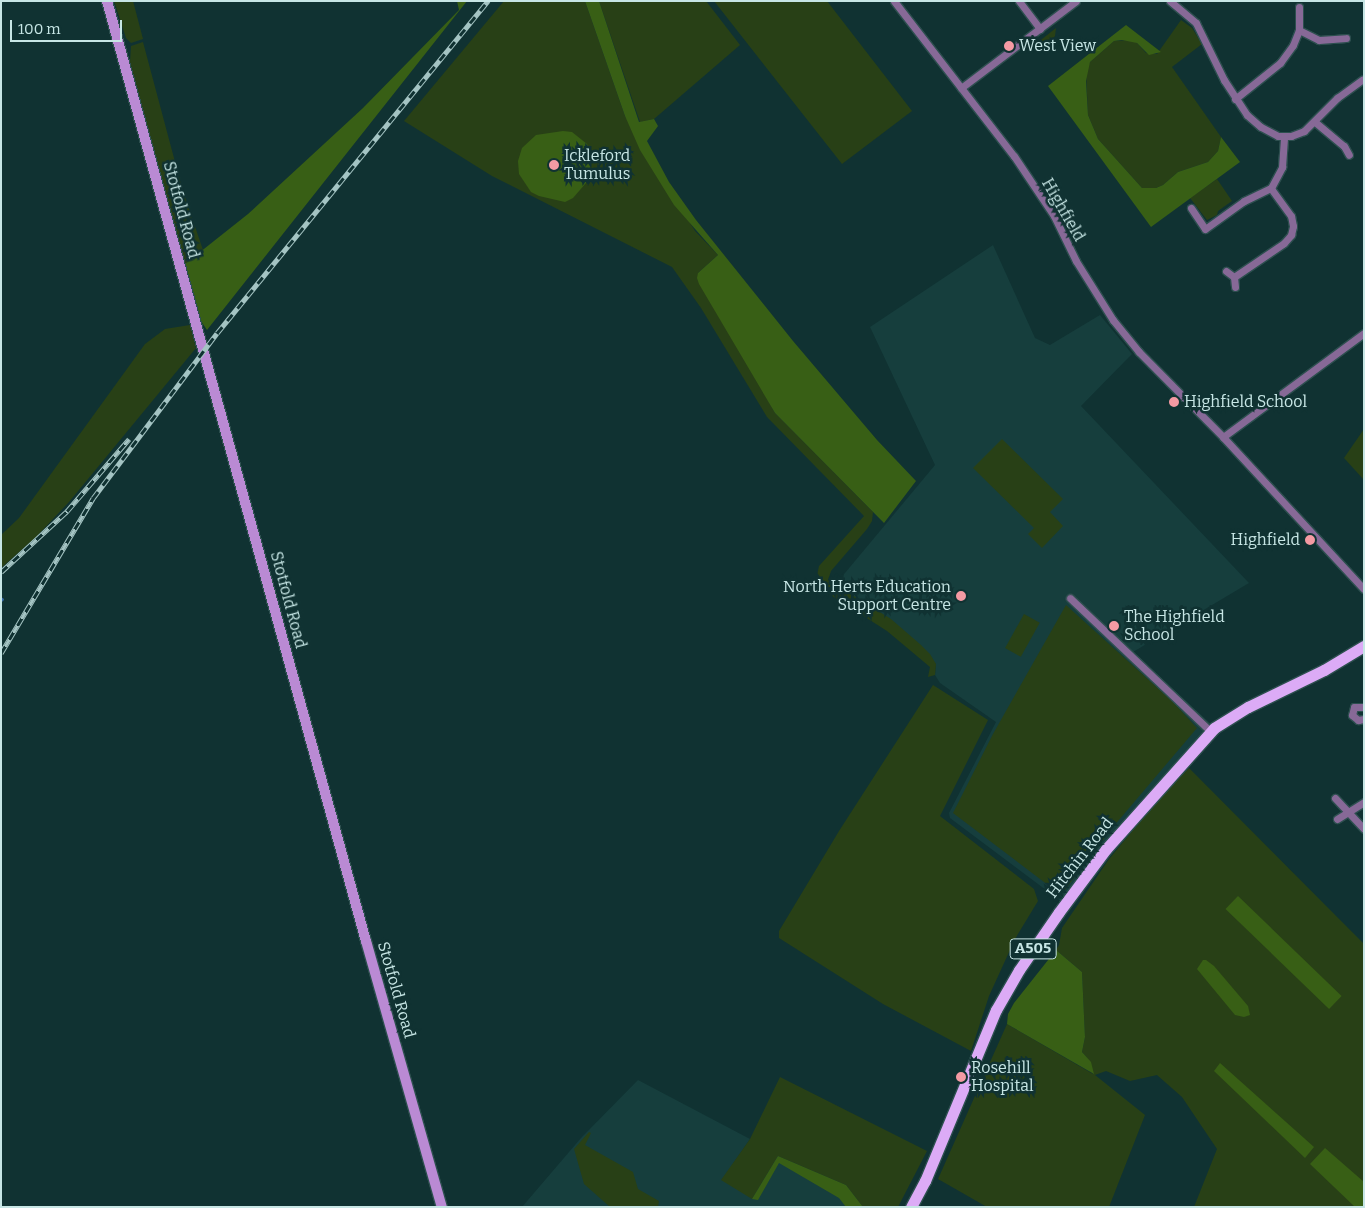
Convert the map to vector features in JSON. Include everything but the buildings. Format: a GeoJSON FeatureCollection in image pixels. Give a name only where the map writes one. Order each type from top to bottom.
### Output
{"type":"FeatureCollection","features":[{"type":"Feature","properties":{"kind":"main road","name":"Hitchin Road"},"geometry":{"type":"LineString","coordinates":[[910,1207],[925,1181],[996,1010],[1019,970],[1106,849],[1210,731],[1248,706],[1324,670],[1364,646]]}},
{"type":"Feature","properties":{"kind":"street","name":"Stotfold Road"},"geometry":{"type":"LineString","coordinates":[[107,1],[366,941],[442,1207]]}},
{"type":"Feature","properties":{"kind":"street","name":"Highfield"},"geometry":{"type":"LineString","coordinates":[[894,1],[1014,156],[1054,216],[1076,261],[1110,317],[1139,352],[1223,437],[1364,589]]}},
{"type":"Feature","properties":{"kind":"street"},"geometry":{"type":"LineString","coordinates":[[1019,1],[1040,29]]}},
{"type":"Feature","properties":{"kind":"street"},"geometry":{"type":"LineString","coordinates":[[961,88],[1076,1]]}},
{"type":"Feature","properties":{"kind":"street"},"geometry":{"type":"LineString","coordinates":[[1170,1],[1196,23],[1235,99],[1247,115],[1261,127],[1284,136],[1298,134],[1315,122],[1336,98],[1362,80]]}},
{"type":"Feature","properties":{"kind":"street"},"geometry":{"type":"LineString","coordinates":[[1235,99],[1280,63],[1293,44],[1299,30],[1299,7]]}},
{"type":"Feature","properties":{"kind":"street"},"geometry":{"type":"LineString","coordinates":[[1299,30],[1318,40],[1346,38]]}},
{"type":"Feature","properties":{"kind":"street"},"geometry":{"type":"LineString","coordinates":[[1315,122],[1344,146],[1349,155]]}},
{"type":"Feature","properties":{"kind":"street"},"geometry":{"type":"LineString","coordinates":[[1191,208],[1205,229],[1244,201],[1272,188],[1282,167],[1284,136]]}},
{"type":"Feature","properties":{"kind":"street"},"geometry":{"type":"LineString","coordinates":[[1234,277],[1284,243],[1291,235],[1293,226],[1291,216],[1272,188]]}},
{"type":"Feature","properties":{"kind":"street"},"geometry":{"type":"LineString","coordinates":[[1226,271],[1234,277],[1235,287]]}},
{"type":"Feature","properties":{"kind":"street"},"geometry":{"type":"LineString","coordinates":[[1223,437],[1364,333]]}},
{"type":"Feature","properties":{"kind":"street"},"geometry":{"type":"LineString","coordinates":[[1070,598],[1210,731]]}},
{"type":"Feature","properties":{"kind":"street"},"geometry":{"type":"LineString","coordinates":[[1364,707],[1354,707],[1352,715],[1358,720],[1364,719]]}},
{"type":"Feature","properties":{"kind":"street"},"geometry":{"type":"LineString","coordinates":[[1335,798],[1364,829]]}},
{"type":"Feature","properties":{"kind":"street"},"geometry":{"type":"LineString","coordinates":[[1337,819],[1364,802]]}},
{"type":"Feature","properties":{"kind":"shaded area","name":"The Highfield School"},"geometry":{"type":"Polygon","coordinates":[[[993,245],[1035,338],[1050,345],[1100,315],[1132,354],[1081,406],[1249,583],[1133,652],[1211,724],[1066,905],[950,818],[949,813],[996,722],[940,683],[935,675],[936,664],[835,585],[935,465],[870,327],[993,245]]]}},
{"type":"Feature","properties":{"kind":"shaded area"},"geometry":{"type":"Polygon","coordinates":[[[638,1080],[750,1139],[722,1180],[778,1156],[863,1207],[522,1207],[581,1138],[638,1080]]]}},
{"type":"Feature","properties":{"kind":"green space"},"geometry":{"type":"Polygon","coordinates":[[[114,1],[133,1],[143,39],[131,43],[126,38],[114,1]]]}},
{"type":"Feature","properties":{"kind":"green space"},"geometry":{"type":"Polygon","coordinates":[[[457,1],[467,1],[207,330],[201,321],[185,264],[248,214],[363,108],[459,10],[457,1]]]}},
{"type":"Feature","properties":{"kind":"green space"},"geometry":{"type":"Polygon","coordinates":[[[504,1],[585,1],[625,116],[695,231],[718,255],[698,273],[775,413],[873,512],[872,521],[867,529],[831,571],[828,580],[891,619],[921,645],[936,664],[935,675],[928,677],[930,667],[887,631],[815,585],[819,566],[864,516],[767,417],[701,308],[672,267],[492,176],[404,121],[504,1]]]}},
{"type":"Feature","properties":{"kind":"green space"},"geometry":{"type":"Polygon","coordinates":[[[585,1],[599,1],[639,122],[654,119],[658,126],[647,141],[669,182],[696,220],[793,341],[877,440],[916,481],[884,523],[775,413],[699,284],[698,273],[718,255],[674,205],[640,150],[625,116],[585,1]]]}},
{"type":"Feature","properties":{"kind":"green space"},"geometry":{"type":"Polygon","coordinates":[[[599,1],[706,1],[740,45],[654,119],[640,122],[599,1]]]}},
{"type":"Feature","properties":{"kind":"green space"},"geometry":{"type":"Polygon","coordinates":[[[714,1],[827,1],[912,111],[842,164],[714,1]]]}},
{"type":"Feature","properties":{"kind":"green space"},"geometry":{"type":"Polygon","coordinates":[[[1181,20],[1192,28],[1202,44],[1172,67],[1221,137],[1218,151],[1208,162],[1178,172],[1163,185],[1156,188],[1142,188],[1098,139],[1088,115],[1086,71],[1090,62],[1114,41],[1131,40],[1137,43],[1146,53],[1157,54],[1181,20]]]}},
{"type":"Feature","properties":{"kind":"green space"},"geometry":{"type":"Polygon","coordinates":[[[1126,25],[1161,52],[1149,55],[1137,43],[1122,40],[1114,41],[1090,62],[1086,81],[1088,115],[1098,139],[1142,188],[1156,188],[1163,185],[1178,172],[1208,162],[1218,151],[1221,137],[1240,162],[1151,227],[1048,86],[1126,25]]]}},
{"type":"Feature","properties":{"kind":"green space"},"geometry":{"type":"Polygon","coordinates":[[[1056,28],[1055,36],[1045,47],[1032,47],[1056,28]]]}},
{"type":"Feature","properties":{"kind":"green space"},"geometry":{"type":"Polygon","coordinates":[[[143,42],[182,188],[203,250],[185,264],[130,62],[131,46],[143,42]]]}},
{"type":"Feature","properties":{"kind":"green space"},"geometry":{"type":"Polygon","coordinates":[[[563,131],[572,132],[587,144],[591,163],[586,183],[573,198],[565,202],[539,196],[531,192],[519,174],[518,161],[522,148],[536,135],[563,131]]]}},
{"type":"Feature","properties":{"kind":"green space"},"geometry":{"type":"Polygon","coordinates":[[[1217,179],[1232,201],[1218,211],[1217,215],[1207,220],[1190,198],[1217,179]]]}},
{"type":"Feature","properties":{"kind":"green space"},"geometry":{"type":"Polygon","coordinates":[[[190,325],[196,348],[69,502],[36,537],[1,568],[1,535],[19,518],[145,344],[165,329],[190,325]]]}},
{"type":"Feature","properties":{"kind":"green space"},"geometry":{"type":"Polygon","coordinates":[[[1364,429],[1364,480],[1344,458],[1364,429]]]}},
{"type":"Feature","properties":{"kind":"green space"},"geometry":{"type":"Polygon","coordinates":[[[1002,439],[1063,499],[1050,512],[1063,526],[1042,548],[1028,534],[1034,528],[973,468],[1002,439]]]}},
{"type":"Feature","properties":{"kind":"green space"},"geometry":{"type":"Polygon","coordinates":[[[1066,605],[1172,701],[1197,728],[1113,827],[1061,895],[953,813],[993,734],[1066,605]]]}},
{"type":"Feature","properties":{"kind":"green space"},"geometry":{"type":"Polygon","coordinates":[[[1024,614],[1040,623],[1021,657],[1005,648],[1024,614]]]}},
{"type":"Feature","properties":{"kind":"green space"},"geometry":{"type":"Polygon","coordinates":[[[933,685],[988,720],[940,816],[1034,889],[1038,901],[1015,939],[989,996],[971,1051],[883,1004],[779,938],[779,931],[839,831],[933,685]]]}},
{"type":"Feature","properties":{"kind":"green space"},"geometry":{"type":"Polygon","coordinates":[[[1189,768],[1364,944],[1364,1207],[1194,1207],[1217,1149],[1182,1097],[1157,1075],[1130,1081],[1106,1071],[1095,1075],[1145,1115],[1109,1207],[987,1207],[938,1179],[1007,1024],[1093,1074],[1088,1059],[1082,1052],[1085,1037],[1082,972],[1056,950],[1059,945],[1062,928],[1109,859],[1157,801],[1189,768]]]}},
{"type":"Feature","properties":{"kind":"green space"},"geometry":{"type":"Polygon","coordinates":[[[1238,896],[1342,996],[1329,1009],[1225,909],[1238,896]]]}},
{"type":"Feature","properties":{"kind":"green space"},"geometry":{"type":"Polygon","coordinates":[[[1056,950],[1082,972],[1085,1037],[1082,1052],[1091,1062],[1094,1074],[1007,1024],[1008,1014],[1014,1003],[1056,950]]]}},
{"type":"Feature","properties":{"kind":"green space"},"geometry":{"type":"Polygon","coordinates":[[[1203,960],[1214,966],[1248,1006],[1250,1015],[1244,1017],[1235,1015],[1197,969],[1203,960]]]}},
{"type":"Feature","properties":{"kind":"green space"},"geometry":{"type":"Polygon","coordinates":[[[1220,1063],[1314,1147],[1305,1158],[1214,1071],[1220,1063]]]}},
{"type":"Feature","properties":{"kind":"green space"},"geometry":{"type":"Polygon","coordinates":[[[780,1077],[927,1151],[898,1207],[863,1207],[846,1185],[778,1156],[752,1199],[721,1180],[750,1139],[780,1077]]]}},
{"type":"Feature","properties":{"kind":"green space"},"geometry":{"type":"Polygon","coordinates":[[[589,1132],[591,1133],[585,1145],[633,1172],[638,1189],[659,1201],[658,1207],[610,1207],[584,1184],[574,1149],[589,1132]]]}},
{"type":"Feature","properties":{"kind":"green space"},"geometry":{"type":"Polygon","coordinates":[[[1325,1148],[1364,1182],[1364,1207],[1355,1207],[1310,1164],[1325,1148]]]}},
{"type":"Feature","properties":{"kind":"green space"},"geometry":{"type":"Polygon","coordinates":[[[778,1156],[846,1185],[863,1207],[846,1207],[839,1198],[779,1163],[758,1200],[752,1199],[778,1156]]]}},
{"type":"Feature","properties":{"kind":"railway"},"geometry":{"type":"LineString","coordinates":[[1,653],[93,498],[217,333],[488,1]]}},
{"type":"Feature","properties":{"kind":"railway"},"geometry":{"type":"LineString","coordinates":[[1,572],[67,511],[129,439]]}},
{"type":"Feature","properties":{"kind":"place","name":"West View"},"geometry":{"type":"Point","coordinates":[1009,46]}},
{"type":"Feature","properties":{"kind":"place","name":"Ickleford Tumulus"},"geometry":{"type":"Point","coordinates":[554,165]}},
{"type":"Feature","properties":{"kind":"place","name":"Highfield School"},"geometry":{"type":"Point","coordinates":[1174,402]}},
{"type":"Feature","properties":{"kind":"place","name":"Highfield"},"geometry":{"type":"Point","coordinates":[1310,540]}},
{"type":"Feature","properties":{"kind":"place","name":"North Herts Education Support Centre"},"geometry":{"type":"Point","coordinates":[961,596]}},
{"type":"Feature","properties":{"kind":"place","name":"The Highfield School"},"geometry":{"type":"Point","coordinates":[1114,626]}},
{"type":"Feature","properties":{"kind":"place","name":"Rosehill Hospital"},"geometry":{"type":"Point","coordinates":[961,1077]}}]}
